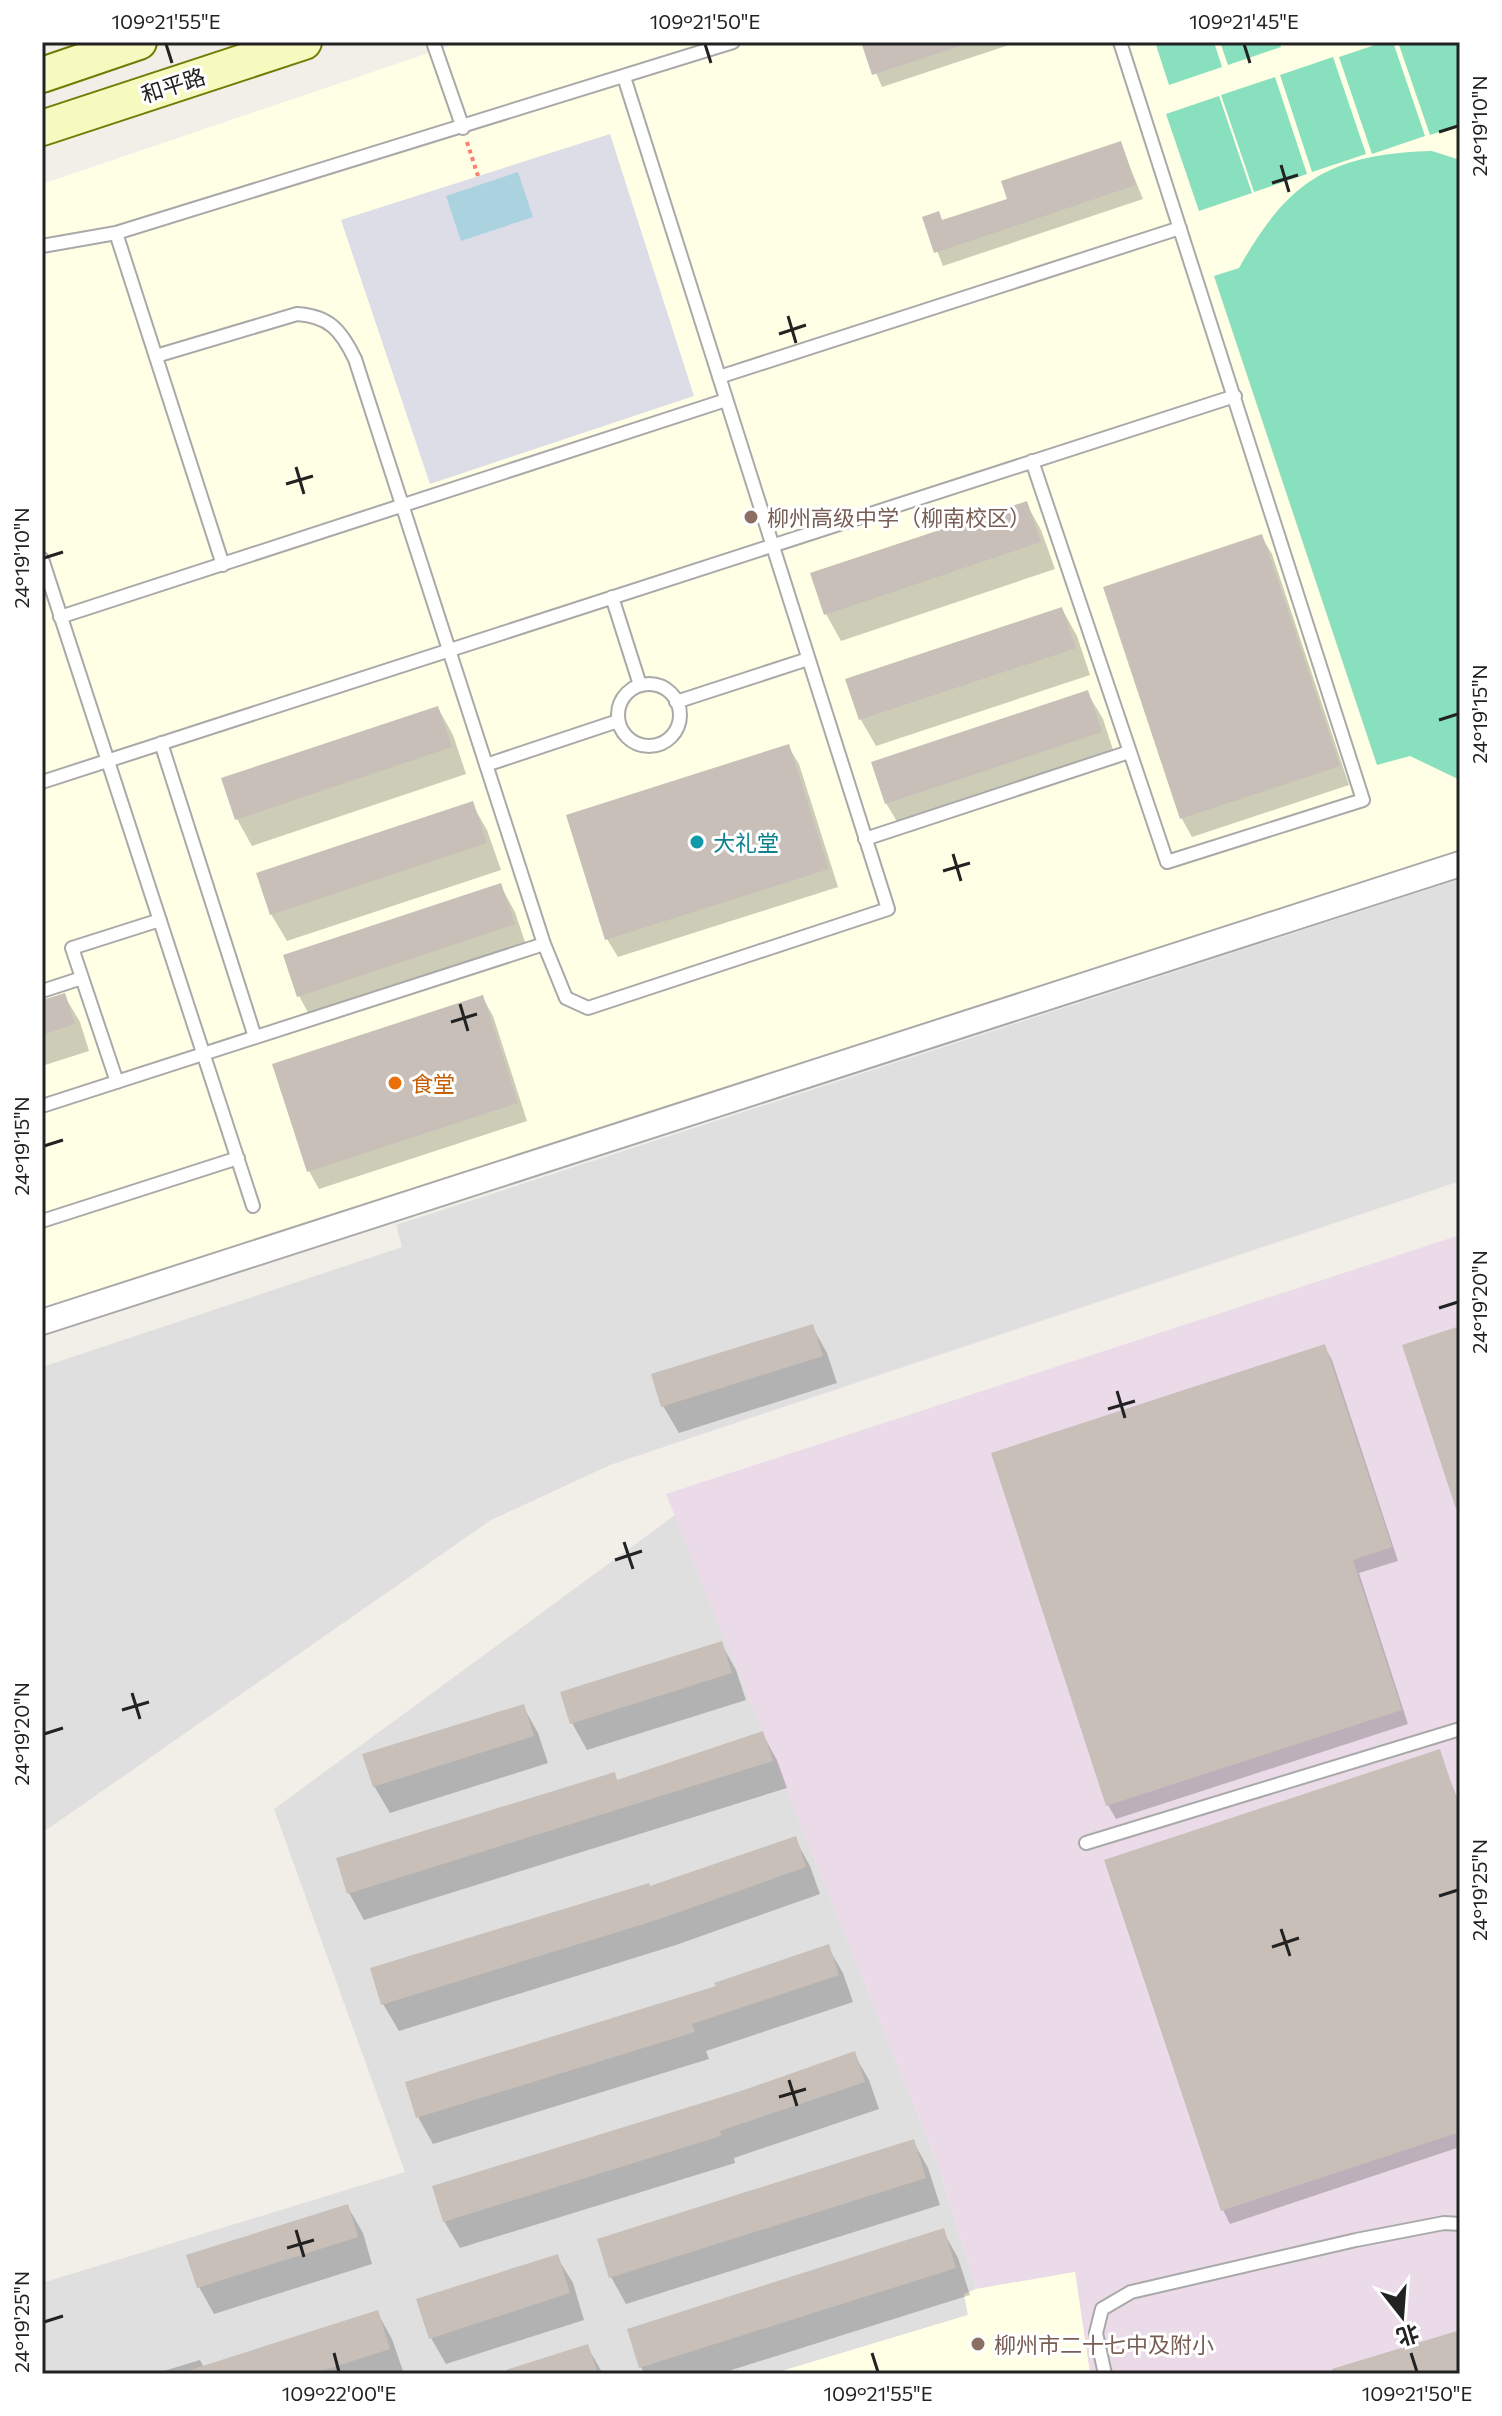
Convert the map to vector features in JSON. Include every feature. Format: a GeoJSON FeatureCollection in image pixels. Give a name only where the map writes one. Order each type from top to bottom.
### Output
{"type":"FeatureCollection","features":[{"type":"Feature","properties":{"kind":"main road"},"geometry":{"type":"LineString","coordinates":[[42,75],[139,42]]}},
{"type":"Feature","properties":{"kind":"main road","name":"和平路"},"geometry":{"type":"LineString","coordinates":[[42,128],[304,42]]}},
{"type":"Feature","properties":{"kind":"street"},"geometry":{"type":"LineString","coordinates":[[42,1322],[1460,864]]}},
{"type":"Feature","properties":{"kind":"lane"},"geometry":{"type":"LineString","coordinates":[[433,42],[463,128]]}},
{"type":"Feature","properties":{"kind":"lane"},"geometry":{"type":"LineString","coordinates":[[42,246],[116,233],[733,42]]}},
{"type":"Feature","properties":{"kind":"lane"},"geometry":{"type":"LineString","coordinates":[[1032,461],[1167,862],[1363,800],[1120,42]]}},
{"type":"Feature","properties":{"kind":"lane"},"geometry":{"type":"LineString","coordinates":[[156,356],[297,314],[320,315],[344,337],[355,359],[544,944],[566,998],[588,1008],[888,909],[624,77]]}},
{"type":"Feature","properties":{"kind":"lane"},"geometry":{"type":"LineString","coordinates":[[719,377],[1180,228]]}},
{"type":"Feature","properties":{"kind":"lane"},"geometry":{"type":"LineString","coordinates":[[116,233],[223,565]]}},
{"type":"Feature","properties":{"kind":"lane"},"geometry":{"type":"LineString","coordinates":[[42,782],[1235,396]]}},
{"type":"Feature","properties":{"kind":"lane"},"geometry":{"type":"LineString","coordinates":[[60,617],[726,400]]}},
{"type":"Feature","properties":{"kind":"lane"},"geometry":{"type":"LineString","coordinates":[[42,559],[253,1206]]}},
{"type":"Feature","properties":{"kind":"lane"},"geometry":{"type":"LineString","coordinates":[[612,597],[640,685]]}},
{"type":"Feature","properties":{"kind":"lane"},"geometry":{"type":"LineString","coordinates":[[676,702],[808,659]]}},
{"type":"Feature","properties":{"kind":"lane"},"geometry":{"type":"LineString","coordinates":[[640,685],[665,689],[676,702],[678,724],[666,741],[657,745],[647,746],[628,738],[618,721],[621,702],[640,685]]}},
{"type":"Feature","properties":{"kind":"lane"},"geometry":{"type":"LineString","coordinates":[[486,765],[618,721]]}},
{"type":"Feature","properties":{"kind":"lane"},"geometry":{"type":"LineString","coordinates":[[161,743],[255,1037]]}},
{"type":"Feature","properties":{"kind":"lane"},"geometry":{"type":"LineString","coordinates":[[865,839],[1129,752]]}},
{"type":"Feature","properties":{"kind":"lane"},"geometry":{"type":"LineString","coordinates":[[117,1082],[72,948],[160,920]]}},
{"type":"Feature","properties":{"kind":"lane"},"geometry":{"type":"LineString","coordinates":[[42,1106],[544,944]]}},
{"type":"Feature","properties":{"kind":"lane"},"geometry":{"type":"LineString","coordinates":[[42,991],[82,978]]}},
{"type":"Feature","properties":{"kind":"lane"},"geometry":{"type":"LineString","coordinates":[[42,1221],[238,1158]]}},
{"type":"Feature","properties":{"kind":"lane"},"geometry":{"type":"LineString","coordinates":[[1086,1843],[1460,1729]]}},
{"type":"Feature","properties":{"kind":"lane"},"geometry":{"type":"LineString","coordinates":[[1105,2374],[1096,2333],[1102,2309],[1131,2292],[1356,2240],[1444,2223],[1460,2224]]}},
{"type":"Feature","properties":{"kind":"path"},"geometry":{"type":"LineString","coordinates":[[463,128],[478,176]]}},
{"type":"Feature","properties":{"kind":"shaded area","name":"柳州高级中学（柳南校区）"},"geometry":{"type":"Polygon","coordinates":[[[461,42],[1460,42],[1460,851],[42,1312],[42,184],[461,42]]]}},
{"type":"Feature","properties":{"kind":"shaded area"},"geometry":{"type":"Polygon","coordinates":[[[610,134],[694,396],[430,484],[341,220],[610,134]]]}},
{"type":"Feature","properties":{"kind":"shaded area"},"geometry":{"type":"Polygon","coordinates":[[[1460,879],[1460,1181],[610,1465],[491,1520],[42,1833],[42,1367],[402,1247],[396,1225],[1460,879]]]}},
{"type":"Feature","properties":{"kind":"shaded area"},"geometry":{"type":"Polygon","coordinates":[[[1460,1235],[1460,2374],[1090,2374],[1075,2272],[976,2289],[937,2162],[666,1494],[1460,1235]]]}},
{"type":"Feature","properties":{"kind":"shaded area"},"geometry":{"type":"Polygon","coordinates":[[[675,1515],[937,2162],[976,2289],[964,2295],[968,2315],[772,2374],[42,2374],[42,2283],[405,2172],[274,1809],[675,1515]]]}},
{"type":"Feature","properties":{"kind":"shaded area","name":"柳州市二十七中及附小"},"geometry":{"type":"Polygon","coordinates":[[[1075,2272],[1090,2374],[772,2374],[968,2315],[964,2294],[976,2289],[1075,2272]]]}},
{"type":"Feature","properties":{"kind":"green space"},"geometry":{"type":"Polygon","coordinates":[[[1155,42],[1214,42],[1222,67],[1169,85],[1155,42]]]}},
{"type":"Feature","properties":{"kind":"green space"},"geometry":{"type":"Polygon","coordinates":[[[1220,42],[1280,42],[1281,47],[1228,65],[1220,42]]]}},
{"type":"Feature","properties":{"kind":"green space"},"geometry":{"type":"Polygon","coordinates":[[[1384,42],[1393,42],[1425,136],[1372,154],[1339,57],[1384,42]]]}},
{"type":"Feature","properties":{"kind":"green space"},"geometry":{"type":"Polygon","coordinates":[[[1398,42],[1458,42],[1460,125],[1430,135],[1398,42]]]}},
{"type":"Feature","properties":{"kind":"green space"},"geometry":{"type":"Polygon","coordinates":[[[1333,57],[1366,154],[1312,172],[1280,75],[1333,57]]]}},
{"type":"Feature","properties":{"kind":"green space"},"geometry":{"type":"Polygon","coordinates":[[[1275,77],[1307,174],[1254,192],[1221,95],[1275,77]]]}},
{"type":"Feature","properties":{"kind":"green space"},"geometry":{"type":"Polygon","coordinates":[[[1219,96],[1252,193],[1199,211],[1166,114],[1219,96]]]}},
{"type":"Feature","properties":{"kind":"green space"},"geometry":{"type":"Polygon","coordinates":[[[1432,151],[1460,160],[1460,780],[1410,756],[1377,765],[1214,276],[1239,268],[1276,213],[1295,193],[1316,178],[1339,166],[1366,158],[1432,151]]]}},
{"type":"Feature","properties":{"kind":"water"},"geometry":{"type":"Polygon","coordinates":[[[518,172],[533,217],[461,241],[446,196],[518,172]]]}},
{"type":"Feature","properties":{"kind":"building"},"geometry":{"type":"Polygon","coordinates":[[[861,42],[960,42],[960,46],[872,75],[861,42]]]}},
{"type":"Feature","properties":{"kind":"building"},"geometry":{"type":"Polygon","coordinates":[[[1121,141],[1136,185],[934,253],[922,217],[939,211],[942,220],[1007,199],[1001,181],[1121,141]]]}},
{"type":"Feature","properties":{"kind":"building"},"geometry":{"type":"Polygon","coordinates":[[[1027,501],[1041,542],[824,615],[810,573],[1027,501]]]}},
{"type":"Feature","properties":{"kind":"building"},"geometry":{"type":"Polygon","coordinates":[[[1262,534],[1340,766],[1180,819],[1103,587],[1262,534]]]}},
{"type":"Feature","properties":{"kind":"building"},"geometry":{"type":"Polygon","coordinates":[[[1062,607],[1076,648],[859,720],[845,679],[1062,607]]]}},
{"type":"Feature","properties":{"kind":"building"},"geometry":{"type":"Polygon","coordinates":[[[1088,690],[1102,732],[885,804],[871,762],[1088,690]]]}},
{"type":"Feature","properties":{"kind":"building"},"geometry":{"type":"Polygon","coordinates":[[[438,706],[452,747],[235,820],[221,778],[438,706]]]}},
{"type":"Feature","properties":{"kind":"building","name":"大礼堂"},"geometry":{"type":"Polygon","coordinates":[[[789,744],[829,869],[605,940],[566,815],[789,744]]]}},
{"type":"Feature","properties":{"kind":"building"},"geometry":{"type":"Polygon","coordinates":[[[473,801],[487,843],[270,915],[256,873],[473,801]]]}},
{"type":"Feature","properties":{"kind":"building"},"geometry":{"type":"Polygon","coordinates":[[[501,883],[515,924],[297,997],[283,955],[501,883]]]}},
{"type":"Feature","properties":{"kind":"building"},"geometry":{"type":"Polygon","coordinates":[[[65,993],[75,1024],[42,1035],[42,1000],[65,993]]]}},
{"type":"Feature","properties":{"kind":"building","name":"食堂"},"geometry":{"type":"Polygon","coordinates":[[[483,995],[518,1103],[307,1172],[272,1064],[483,995]]]}},
{"type":"Feature","properties":{"kind":"building"},"geometry":{"type":"Polygon","coordinates":[[[813,1324],[823,1356],[661,1407],[651,1374],[813,1324]]]}},
{"type":"Feature","properties":{"kind":"building"},"geometry":{"type":"Polygon","coordinates":[[[1460,1326],[1460,1508],[1456,1509],[1402,1345],[1460,1326]]]}},
{"type":"Feature","properties":{"kind":"building"},"geometry":{"type":"Polygon","coordinates":[[[1325,1344],[1392,1547],[1353,1560],[1402,1710],[1106,1806],[991,1453],[1325,1344]]]}},
{"type":"Feature","properties":{"kind":"building"},"geometry":{"type":"Polygon","coordinates":[[[722,1641],[732,1673],[570,1724],[560,1692],[722,1641]]]}},
{"type":"Feature","properties":{"kind":"building"},"geometry":{"type":"Polygon","coordinates":[[[524,1704],[534,1736],[373,1787],[362,1754],[524,1704]]]}},
{"type":"Feature","properties":{"kind":"building"},"geometry":{"type":"Polygon","coordinates":[[[763,1731],[773,1761],[347,1894],[336,1858],[615,1772],[617,1780],[763,1731]]]}},
{"type":"Feature","properties":{"kind":"building"},"geometry":{"type":"Polygon","coordinates":[[[1440,1749],[1460,1810],[1460,2132],[1221,2211],[1104,1860],[1440,1749]]]}},
{"type":"Feature","properties":{"kind":"building"},"geometry":{"type":"Polygon","coordinates":[[[796,1836],[806,1867],[660,1919],[381,2005],[370,1968],[649,1883],[650,1886],[796,1836]]]}},
{"type":"Feature","properties":{"kind":"building"},"geometry":{"type":"Polygon","coordinates":[[[829,1944],[839,1975],[692,2024],[695,2032],[416,2118],[405,2082],[716,1986],[714,1983],[829,1944]]]}},
{"type":"Feature","properties":{"kind":"building"},"geometry":{"type":"Polygon","coordinates":[[[855,2051],[865,2082],[720,2131],[721,2136],[443,2222],[432,2186],[741,2091],[855,2051]]]}},
{"type":"Feature","properties":{"kind":"building"},"geometry":{"type":"Polygon","coordinates":[[[914,2139],[926,2178],[609,2278],[597,2239],[914,2139]]]}},
{"type":"Feature","properties":{"kind":"building"},"geometry":{"type":"Polygon","coordinates":[[[348,2204],[358,2237],[197,2288],[186,2255],[348,2204]]]}},
{"type":"Feature","properties":{"kind":"building"},"geometry":{"type":"Polygon","coordinates":[[[944,2228],[956,2268],[639,2368],[627,2329],[944,2228]]]}},
{"type":"Feature","properties":{"kind":"building"},"geometry":{"type":"Polygon","coordinates":[[[558,2254],[570,2293],[429,2339],[416,2299],[558,2254]]]}},
{"type":"Feature","properties":{"kind":"building"},"geometry":{"type":"Polygon","coordinates":[[[378,2310],[390,2349],[312,2374],[191,2374],[190,2370],[378,2310]]]}},
{"type":"Feature","properties":{"kind":"building"},"geometry":{"type":"Polygon","coordinates":[[[1460,2330],[1460,2374],[1333,2374],[1332,2369],[1460,2330]]]}},
{"type":"Feature","properties":{"kind":"building"},"geometry":{"type":"Polygon","coordinates":[[[588,2344],[598,2374],[507,2374],[506,2370],[588,2344]]]}},
{"type":"Feature","properties":{"kind":"place","name":"柳州高级中学（柳南校区）"},"geometry":{"type":"Point","coordinates":[751,517]}},
{"type":"Feature","properties":{"kind":"place","name":"大礼堂"},"geometry":{"type":"Point","coordinates":[697,842]}},
{"type":"Feature","properties":{"kind":"place","name":"食堂"},"geometry":{"type":"Point","coordinates":[395,1083]}},
{"type":"Feature","properties":{"kind":"place","name":"柳州市二十七中及附小"},"geometry":{"type":"Point","coordinates":[978,2344]}}]}
